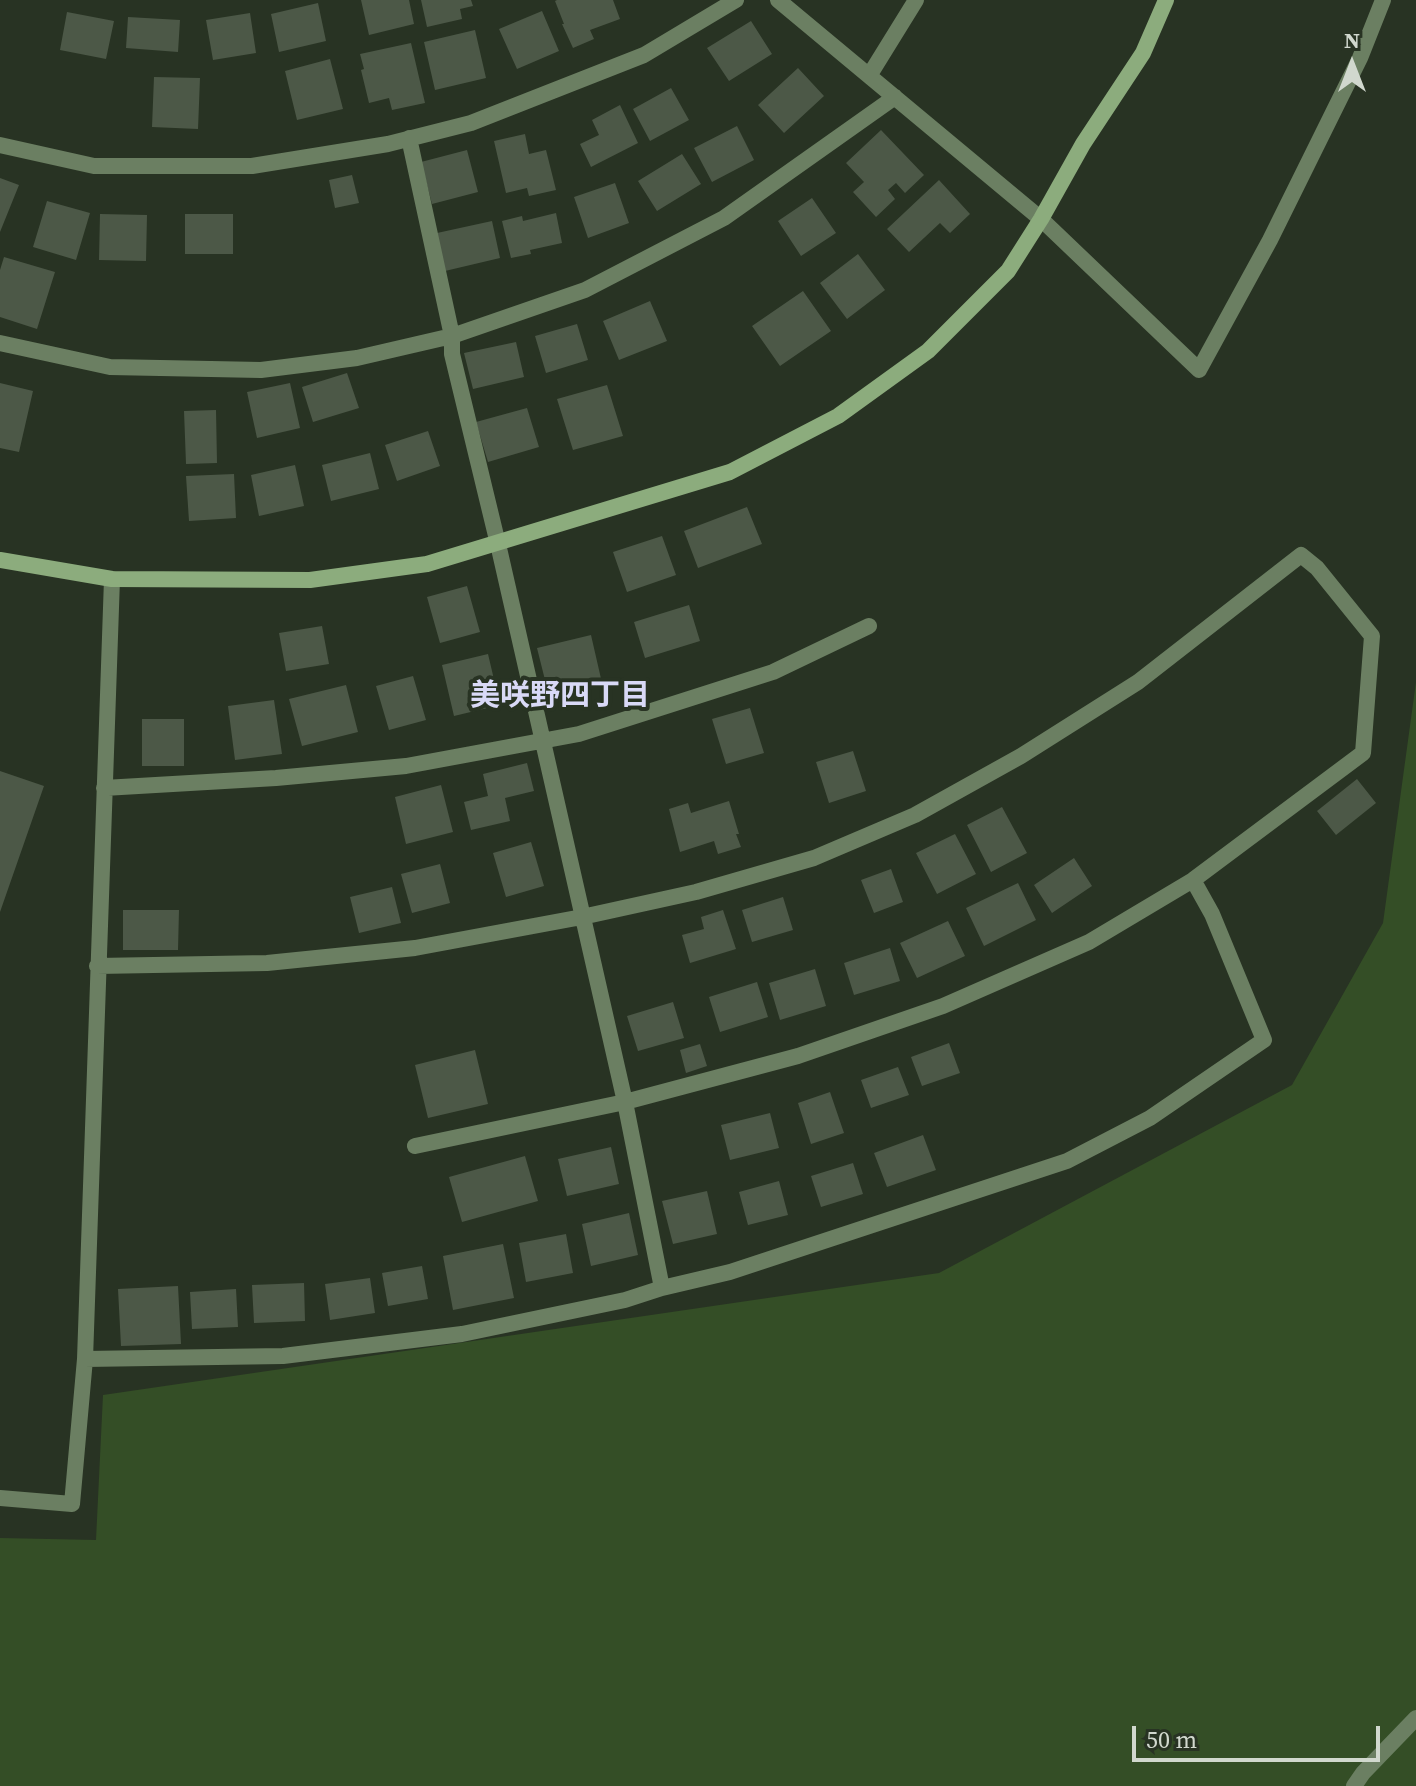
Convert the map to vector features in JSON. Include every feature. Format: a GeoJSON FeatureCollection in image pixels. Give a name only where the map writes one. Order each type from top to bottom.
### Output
{"type":"FeatureCollection","features":[{"type":"Feature","properties":{"kind":"street"},"geometry":{"type":"LineString","coordinates":[[0,145],[94,166],[252,166],[388,144],[471,123],[644,55],[736,0]]}},
{"type":"Feature","properties":{"kind":"street"},"geometry":{"type":"LineString","coordinates":[[778,0],[1041,219],[1199,370],[1277,226],[1360,58],[1383,0]]}},
{"type":"Feature","properties":{"kind":"street"},"geometry":{"type":"LineString","coordinates":[[869,76],[916,0]]}},
{"type":"Feature","properties":{"kind":"street"},"geometry":{"type":"LineString","coordinates":[[0,560],[112,579],[310,580],[427,564],[730,472],[838,416],[928,351],[1008,271],[1083,144],[1143,53],[1166,0]]}},
{"type":"Feature","properties":{"kind":"street"},"geometry":{"type":"LineString","coordinates":[[0,343],[110,367],[261,370],[357,358],[452,336],[585,290],[724,218],[895,97]]}},
{"type":"Feature","properties":{"kind":"street"},"geometry":{"type":"LineString","coordinates":[[409,138],[452,336],[452,354],[625,1102],[662,1288]]}},
{"type":"Feature","properties":{"kind":"street"},"geometry":{"type":"LineString","coordinates":[[97,966],[282,962],[415,948],[696,892],[814,858],[915,815],[1021,756],[1138,682],[1301,555],[1317,568],[1372,636],[1363,753],[1193,880],[1089,942],[943,1006],[798,1056],[625,1102],[415,1146]]}},
{"type":"Feature","properties":{"kind":"street"},"geometry":{"type":"LineString","coordinates":[[0,1498],[72,1504],[85,1359],[112,579]]}},
{"type":"Feature","properties":{"kind":"street"},"geometry":{"type":"LineString","coordinates":[[104,788],[276,778],[406,766],[579,734],[773,672],[869,626]]}},
{"type":"Feature","properties":{"kind":"street"},"geometry":{"type":"LineString","coordinates":[[85,1359],[283,1356],[462,1334],[625,1300],[730,1272],[1067,1161],[1150,1118],[1264,1040],[1212,914],[1193,880]]}},
{"type":"Feature","properties":{"kind":"street"},"geometry":{"type":"LineString","coordinates":[[1354,1786],[1416,1718]]}},
{"type":"Feature","properties":{"kind":"green space"},"geometry":{"type":"Polygon","coordinates":[[[1416,682],[1416,1786],[0,1786],[0,1538],[96,1540],[103,1395],[939,1273],[1292,1085],[1383,923],[1416,682]]]}},
{"type":"Feature","properties":{"kind":"building"},"geometry":{"type":"Polygon","coordinates":[[[361,0],[409,0],[414,24],[369,35],[361,0]]]}},
{"type":"Feature","properties":{"kind":"building"},"geometry":{"type":"Polygon","coordinates":[[[421,0],[471,0],[473,6],[460,9],[462,19],[427,27],[421,0]]]}},
{"type":"Feature","properties":{"kind":"building"},"geometry":{"type":"Polygon","coordinates":[[[557,0],[613,0],[620,19],[590,30],[594,39],[573,48],[562,24],[557,0]]]}},
{"type":"Feature","properties":{"kind":"building"},"geometry":{"type":"Polygon","coordinates":[[[318,3],[326,41],[279,52],[271,14],[318,3]]]}},
{"type":"Feature","properties":{"kind":"building"},"geometry":{"type":"Polygon","coordinates":[[[542,11],[559,51],[517,69],[499,29],[542,11]]]}},
{"type":"Feature","properties":{"kind":"building"},"geometry":{"type":"Polygon","coordinates":[[[67,12],[114,21],[106,59],[60,50],[67,12]]]}},
{"type":"Feature","properties":{"kind":"building"},"geometry":{"type":"Polygon","coordinates":[[[250,13],[256,53],[213,60],[206,20],[250,13]]]}},
{"type":"Feature","properties":{"kind":"building"},"geometry":{"type":"Polygon","coordinates":[[[128,17],[180,20],[178,52],[126,48],[128,17]]]}},
{"type":"Feature","properties":{"kind":"building"},"geometry":{"type":"Polygon","coordinates":[[[751,21],[772,54],[729,81],[707,48],[751,21]]]}},
{"type":"Feature","properties":{"kind":"building"},"geometry":{"type":"Polygon","coordinates":[[[475,30],[486,78],[435,90],[424,42],[475,30]]]}},
{"type":"Feature","properties":{"kind":"building"},"geometry":{"type":"Polygon","coordinates":[[[411,43],[425,103],[392,110],[389,98],[369,103],[360,54],[411,43]]]}},
{"type":"Feature","properties":{"kind":"building"},"geometry":{"type":"Polygon","coordinates":[[[330,59],[343,109],[297,120],[285,71],[330,59]]]}},
{"type":"Feature","properties":{"kind":"building"},"geometry":{"type":"Polygon","coordinates":[[[798,68],[824,96],[784,133],[758,105],[798,68]]]}},
{"type":"Feature","properties":{"kind":"building"},"geometry":{"type":"Polygon","coordinates":[[[154,77],[200,78],[198,129],[152,127],[154,77]]]}},
{"type":"Feature","properties":{"kind":"building"},"geometry":{"type":"Polygon","coordinates":[[[671,88],[689,120],[650,141],[633,109],[671,88]]]}},
{"type":"Feature","properties":{"kind":"building"},"geometry":{"type":"Polygon","coordinates":[[[620,105],[638,143],[591,167],[580,144],[599,135],[592,120],[620,105]]]}},
{"type":"Feature","properties":{"kind":"building"},"geometry":{"type":"Polygon","coordinates":[[[737,126],[754,160],[712,182],[694,148],[737,126]]]}},
{"type":"Feature","properties":{"kind":"building"},"geometry":{"type":"Polygon","coordinates":[[[881,130],[924,175],[905,193],[896,183],[888,190],[895,199],[876,217],[853,192],[864,182],[846,163],[881,130]]]}},
{"type":"Feature","properties":{"kind":"building"},"geometry":{"type":"Polygon","coordinates":[[[525,134],[529,154],[546,150],[556,190],[529,196],[527,188],[506,193],[494,141],[525,134]]]}},
{"type":"Feature","properties":{"kind":"building"},"geometry":{"type":"Polygon","coordinates":[[[467,150],[478,192],[432,204],[421,162],[467,150]]]}},
{"type":"Feature","properties":{"kind":"building"},"geometry":{"type":"Polygon","coordinates":[[[682,154],[701,184],[657,211],[638,181],[682,154]]]}},
{"type":"Feature","properties":{"kind":"building"},"geometry":{"type":"Polygon","coordinates":[[[352,175],[359,203],[335,208],[329,180],[352,175]]]}},
{"type":"Feature","properties":{"kind":"building"},"geometry":{"type":"Polygon","coordinates":[[[0,178],[19,185],[0,232],[0,178]]]}},
{"type":"Feature","properties":{"kind":"building"},"geometry":{"type":"Polygon","coordinates":[[[939,180],[970,214],[950,233],[940,223],[909,252],[887,229],[939,180]]]}},
{"type":"Feature","properties":{"kind":"building"},"geometry":{"type":"Polygon","coordinates":[[[615,183],[629,223],[588,238],[574,197],[615,183]]]}},
{"type":"Feature","properties":{"kind":"building"},"geometry":{"type":"Polygon","coordinates":[[[812,198],[836,233],[801,256],[778,221],[812,198]]]}},
{"type":"Feature","properties":{"kind":"building"},"geometry":{"type":"Polygon","coordinates":[[[47,201],[90,213],[76,260],[33,247],[47,201]]]}},
{"type":"Feature","properties":{"kind":"building"},"geometry":{"type":"Polygon","coordinates":[[[556,213],[562,243],[511,258],[502,221],[522,216],[523,221],[556,213]]]}},
{"type":"Feature","properties":{"kind":"building"},"geometry":{"type":"Polygon","coordinates":[[[100,214],[147,215],[146,261],[99,260],[100,214]]]}},
{"type":"Feature","properties":{"kind":"building"},"geometry":{"type":"Polygon","coordinates":[[[185,214],[233,214],[233,254],[185,254],[185,214]]]}},
{"type":"Feature","properties":{"kind":"building"},"geometry":{"type":"Polygon","coordinates":[[[492,221],[500,258],[445,271],[437,233],[492,221]]]}},
{"type":"Feature","properties":{"kind":"building"},"geometry":{"type":"Polygon","coordinates":[[[858,254],[885,290],[847,319],[820,283],[858,254]]]}},
{"type":"Feature","properties":{"kind":"building"},"geometry":{"type":"Polygon","coordinates":[[[4,257],[55,272],[37,329],[0,317],[0,270],[4,257]]]}},
{"type":"Feature","properties":{"kind":"building"},"geometry":{"type":"Polygon","coordinates":[[[803,291],[831,331],[780,366],[752,326],[803,291]]]}},
{"type":"Feature","properties":{"kind":"building"},"geometry":{"type":"Polygon","coordinates":[[[650,301],[667,341],[619,360],[603,321],[650,301]]]}},
{"type":"Feature","properties":{"kind":"building"},"geometry":{"type":"Polygon","coordinates":[[[577,324],[588,360],[546,373],[535,336],[577,324]]]}},
{"type":"Feature","properties":{"kind":"building"},"geometry":{"type":"Polygon","coordinates":[[[516,342],[524,377],[473,389],[464,353],[516,342]]]}},
{"type":"Feature","properties":{"kind":"building"},"geometry":{"type":"Polygon","coordinates":[[[347,373],[359,408],[313,422],[302,387],[347,373]]]}},
{"type":"Feature","properties":{"kind":"building"},"geometry":{"type":"Polygon","coordinates":[[[0,383],[33,391],[19,452],[0,448],[0,383]]]}},
{"type":"Feature","properties":{"kind":"building"},"geometry":{"type":"Polygon","coordinates":[[[290,383],[300,428],[257,438],[247,392],[290,383]]]}},
{"type":"Feature","properties":{"kind":"building"},"geometry":{"type":"Polygon","coordinates":[[[607,385],[623,436],[573,450],[557,399],[607,385]]]}},
{"type":"Feature","properties":{"kind":"building"},"geometry":{"type":"Polygon","coordinates":[[[527,408],[539,447],[488,462],[476,422],[527,408]]]}},
{"type":"Feature","properties":{"kind":"building"},"geometry":{"type":"Polygon","coordinates":[[[216,410],[217,463],[186,464],[184,411],[216,410]]]}},
{"type":"Feature","properties":{"kind":"building"},"geometry":{"type":"Polygon","coordinates":[[[428,431],[440,466],[397,481],[385,445],[428,431]]]}},
{"type":"Feature","properties":{"kind":"building"},"geometry":{"type":"Polygon","coordinates":[[[370,453],[379,489],[331,501],[322,465],[370,453]]]}},
{"type":"Feature","properties":{"kind":"building"},"geometry":{"type":"Polygon","coordinates":[[[295,465],[304,506],[259,516],[251,475],[295,465]]]}},
{"type":"Feature","properties":{"kind":"building"},"geometry":{"type":"Polygon","coordinates":[[[234,474],[236,518],[189,521],[186,476],[234,474]]]}},
{"type":"Feature","properties":{"kind":"building"},"geometry":{"type":"Polygon","coordinates":[[[747,507],[762,544],[698,568],[684,531],[747,507]]]}},
{"type":"Feature","properties":{"kind":"building"},"geometry":{"type":"Polygon","coordinates":[[[662,536],[676,575],[627,592],[613,552],[662,536]]]}},
{"type":"Feature","properties":{"kind":"building"},"geometry":{"type":"Polygon","coordinates":[[[467,586],[480,632],[440,643],[427,597],[467,586]]]}},
{"type":"Feature","properties":{"kind":"building"},"geometry":{"type":"Polygon","coordinates":[[[689,605],[700,641],[645,658],[634,622],[689,605]]]}},
{"type":"Feature","properties":{"kind":"building"},"geometry":{"type":"Polygon","coordinates":[[[322,626],[329,664],[286,671],[279,633],[322,626]]]}},
{"type":"Feature","properties":{"kind":"building"},"geometry":{"type":"Polygon","coordinates":[[[591,635],[602,683],[549,696],[537,648],[591,635]]]}},
{"type":"Feature","properties":{"kind":"building"},"geometry":{"type":"Polygon","coordinates":[[[488,654],[500,705],[454,716],[442,665],[488,654]]]}},
{"type":"Feature","properties":{"kind":"building"},"geometry":{"type":"Polygon","coordinates":[[[413,676],[426,720],[389,730],[376,686],[413,676]]]}},
{"type":"Feature","properties":{"kind":"building"},"geometry":{"type":"Polygon","coordinates":[[[346,685],[358,732],[302,746],[289,699],[346,685]]]}},
{"type":"Feature","properties":{"kind":"building"},"geometry":{"type":"Polygon","coordinates":[[[274,700],[282,754],[235,760],[228,706],[274,700]]]}},
{"type":"Feature","properties":{"kind":"building"},"geometry":{"type":"Polygon","coordinates":[[[750,708],[764,753],[726,764],[712,719],[750,708]]]}},
{"type":"Feature","properties":{"kind":"building"},"geometry":{"type":"Polygon","coordinates":[[[142,719],[184,719],[184,766],[142,766],[142,719]]]}},
{"type":"Feature","properties":{"kind":"building"},"geometry":{"type":"Polygon","coordinates":[[[853,751],[866,791],[829,803],[816,762],[853,751]]]}},
{"type":"Feature","properties":{"kind":"building"},"geometry":{"type":"Polygon","coordinates":[[[527,763],[534,791],[505,798],[510,821],[471,830],[464,802],[488,796],[483,774],[527,763]]]}},
{"type":"Feature","properties":{"kind":"building"},"geometry":{"type":"Polygon","coordinates":[[[0,771],[44,786],[0,912],[0,771]]]}},
{"type":"Feature","properties":{"kind":"building"},"geometry":{"type":"Polygon","coordinates":[[[1357,779],[1376,803],[1336,835],[1317,811],[1357,779]]]}},
{"type":"Feature","properties":{"kind":"building"},"geometry":{"type":"Polygon","coordinates":[[[441,785],[453,832],[406,844],[395,797],[441,785]]]}},
{"type":"Feature","properties":{"kind":"building"},"geometry":{"type":"Polygon","coordinates":[[[729,801],[741,847],[718,854],[714,841],[680,852],[669,809],[688,803],[691,813],[729,801]]]}},
{"type":"Feature","properties":{"kind":"building"},"geometry":{"type":"Polygon","coordinates":[[[1002,807],[1027,853],[991,872],[967,825],[1002,807]]]}},
{"type":"Feature","properties":{"kind":"building"},"geometry":{"type":"Polygon","coordinates":[[[955,834],[976,874],[937,894],[916,853],[955,834]]]}},
{"type":"Feature","properties":{"kind":"building"},"geometry":{"type":"Polygon","coordinates":[[[531,842],[544,886],[506,897],[493,853],[531,842]]]}},
{"type":"Feature","properties":{"kind":"building"},"geometry":{"type":"Polygon","coordinates":[[[1074,858],[1092,886],[1052,913],[1034,885],[1074,858]]]}},
{"type":"Feature","properties":{"kind":"building"},"geometry":{"type":"Polygon","coordinates":[[[440,864],[450,903],[412,913],[401,874],[440,864]]]}},
{"type":"Feature","properties":{"kind":"building"},"geometry":{"type":"Polygon","coordinates":[[[891,869],[903,902],[874,913],[861,880],[891,869]]]}},
{"type":"Feature","properties":{"kind":"building"},"geometry":{"type":"Polygon","coordinates":[[[1018,883],[1036,920],[984,946],[966,908],[1018,883]]]}},
{"type":"Feature","properties":{"kind":"building"},"geometry":{"type":"Polygon","coordinates":[[[392,887],[401,923],[359,933],[350,897],[392,887]]]}},
{"type":"Feature","properties":{"kind":"building"},"geometry":{"type":"Polygon","coordinates":[[[783,897],[793,930],[752,942],[742,910],[783,897]]]}},
{"type":"Feature","properties":{"kind":"building"},"geometry":{"type":"Polygon","coordinates":[[[123,910],[179,910],[178,950],[123,950],[123,910]]]}},
{"type":"Feature","properties":{"kind":"building"},"geometry":{"type":"Polygon","coordinates":[[[723,910],[736,949],[690,963],[682,935],[704,929],[701,917],[723,910]]]}},
{"type":"Feature","properties":{"kind":"building"},"geometry":{"type":"Polygon","coordinates":[[[948,921],[965,956],[917,978],[900,943],[948,921]]]}},
{"type":"Feature","properties":{"kind":"building"},"geometry":{"type":"Polygon","coordinates":[[[890,948],[900,981],[854,995],[844,963],[890,948]]]}},
{"type":"Feature","properties":{"kind":"building"},"geometry":{"type":"Polygon","coordinates":[[[815,969],[826,1006],[780,1020],[769,983],[815,969]]]}},
{"type":"Feature","properties":{"kind":"building"},"geometry":{"type":"Polygon","coordinates":[[[757,982],[768,1017],[720,1032],[709,997],[757,982]]]}},
{"type":"Feature","properties":{"kind":"building"},"geometry":{"type":"Polygon","coordinates":[[[673,1002],[684,1038],[638,1051],[627,1016],[673,1002]]]}},
{"type":"Feature","properties":{"kind":"building"},"geometry":{"type":"Polygon","coordinates":[[[949,1043],[960,1073],[922,1086],[911,1057],[949,1043]]]}},
{"type":"Feature","properties":{"kind":"building"},"geometry":{"type":"Polygon","coordinates":[[[700,1044],[707,1066],[686,1073],[680,1050],[700,1044]]]}},
{"type":"Feature","properties":{"kind":"building"},"geometry":{"type":"Polygon","coordinates":[[[475,1050],[488,1104],[428,1118],[415,1065],[475,1050]]]}},
{"type":"Feature","properties":{"kind":"building"},"geometry":{"type":"Polygon","coordinates":[[[898,1067],[909,1095],[871,1108],[861,1080],[898,1067]]]}},
{"type":"Feature","properties":{"kind":"building"},"geometry":{"type":"Polygon","coordinates":[[[830,1092],[844,1133],[811,1144],[798,1103],[830,1092]]]}},
{"type":"Feature","properties":{"kind":"building"},"geometry":{"type":"Polygon","coordinates":[[[770,1113],[779,1148],[730,1160],[721,1125],[770,1113]]]}},
{"type":"Feature","properties":{"kind":"building"},"geometry":{"type":"Polygon","coordinates":[[[923,1135],[936,1170],[887,1187],[874,1153],[923,1135]]]}},
{"type":"Feature","properties":{"kind":"building"},"geometry":{"type":"Polygon","coordinates":[[[611,1147],[619,1184],[567,1196],[558,1159],[611,1147]]]}},
{"type":"Feature","properties":{"kind":"building"},"geometry":{"type":"Polygon","coordinates":[[[525,1156],[538,1201],[462,1222],[449,1177],[525,1156]]]}},
{"type":"Feature","properties":{"kind":"building"},"geometry":{"type":"Polygon","coordinates":[[[853,1163],[863,1194],[821,1207],[811,1176],[853,1163]]]}},
{"type":"Feature","properties":{"kind":"building"},"geometry":{"type":"Polygon","coordinates":[[[779,1181],[788,1215],[748,1225],[739,1192],[779,1181]]]}},
{"type":"Feature","properties":{"kind":"building"},"geometry":{"type":"Polygon","coordinates":[[[707,1191],[717,1234],[673,1244],[662,1201],[707,1191]]]}},
{"type":"Feature","properties":{"kind":"building"},"geometry":{"type":"Polygon","coordinates":[[[629,1213],[638,1255],[591,1266],[582,1224],[629,1213]]]}},
{"type":"Feature","properties":{"kind":"building"},"geometry":{"type":"Polygon","coordinates":[[[566,1234],[573,1273],[526,1282],[519,1243],[566,1234]]]}},
{"type":"Feature","properties":{"kind":"building"},"geometry":{"type":"Polygon","coordinates":[[[503,1244],[514,1298],[453,1310],[443,1256],[503,1244]]]}},
{"type":"Feature","properties":{"kind":"building"},"geometry":{"type":"Polygon","coordinates":[[[422,1266],[428,1299],[388,1306],[382,1273],[422,1266]]]}},
{"type":"Feature","properties":{"kind":"building"},"geometry":{"type":"Polygon","coordinates":[[[370,1278],[375,1313],[330,1320],[325,1284],[370,1278]]]}},
{"type":"Feature","properties":{"kind":"building"},"geometry":{"type":"Polygon","coordinates":[[[304,1283],[305,1321],[254,1323],[252,1285],[304,1283]]]}},
{"type":"Feature","properties":{"kind":"building"},"geometry":{"type":"Polygon","coordinates":[[[178,1286],[181,1344],[121,1346],[118,1289],[178,1286]]]}},
{"type":"Feature","properties":{"kind":"building"},"geometry":{"type":"Polygon","coordinates":[[[236,1289],[238,1327],[192,1329],[190,1292],[236,1289]]]}},
{"type":"Feature","properties":{"kind":"district","name":"美咲野四丁目"},"geometry":{"type":"Point","coordinates":[560,697]}}]}
